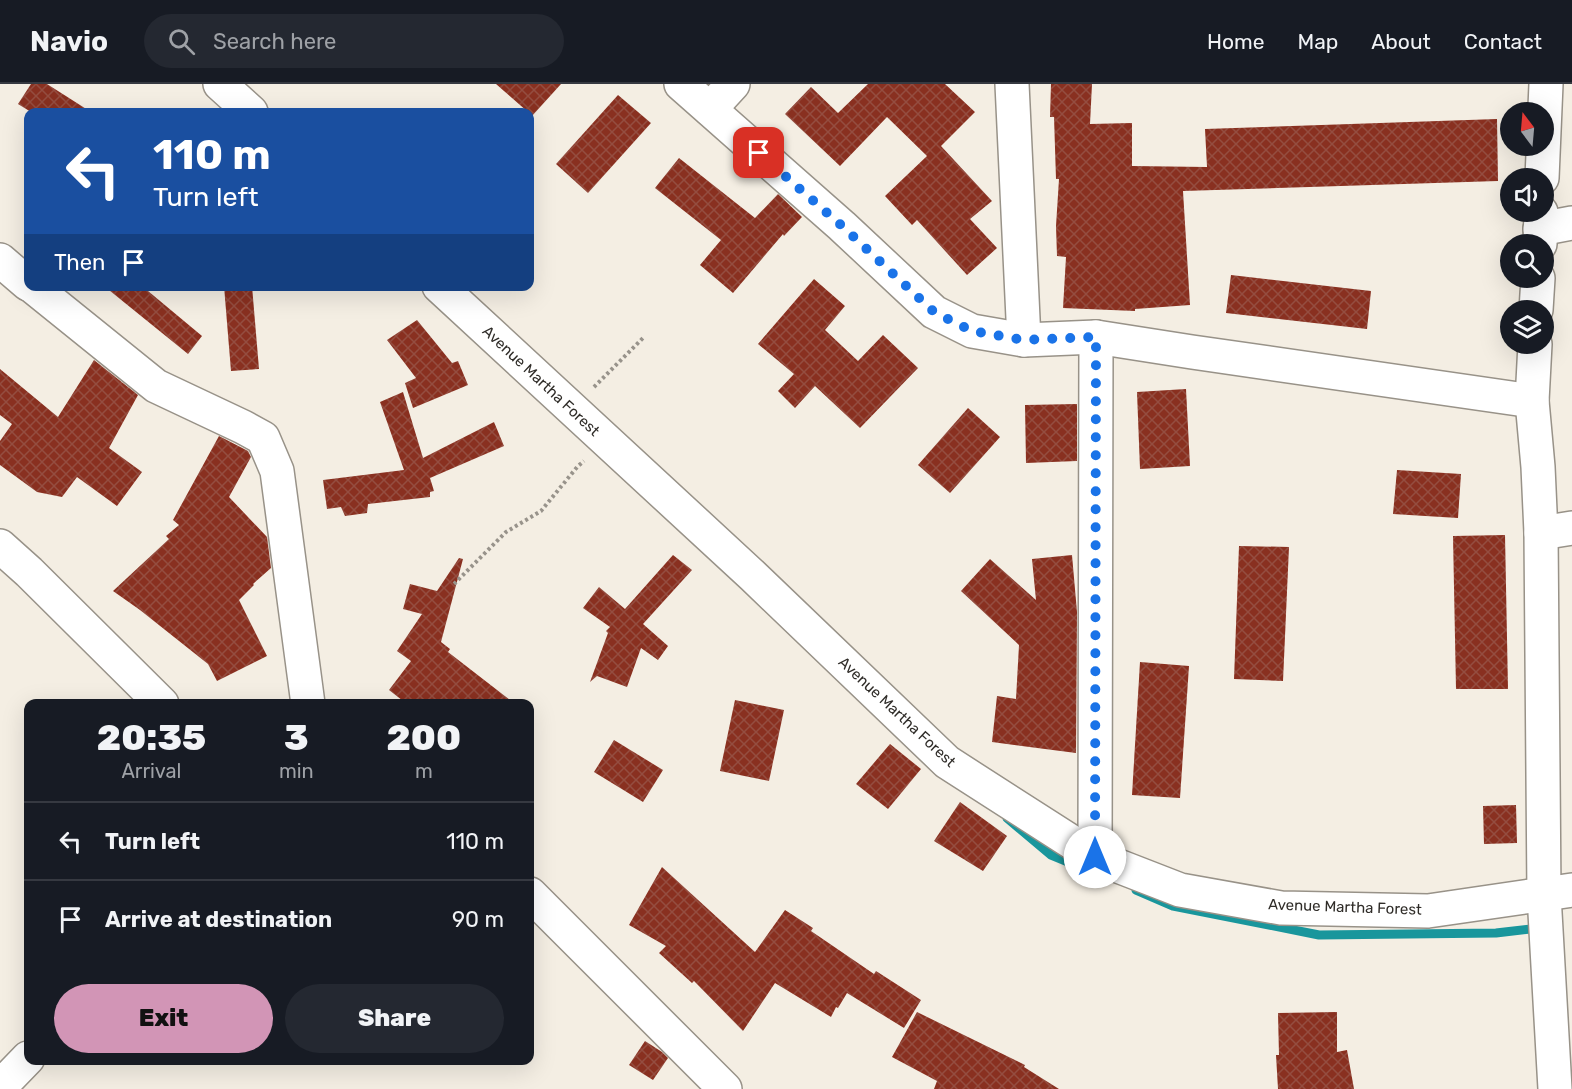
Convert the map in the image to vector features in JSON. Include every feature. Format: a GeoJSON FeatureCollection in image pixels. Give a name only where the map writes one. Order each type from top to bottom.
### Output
{"type":"FeatureCollection","features":[{"type":"Feature","properties":{"kind":"street"},"geometry":{"type":"LineString","coordinates":[[220,84],[246,108]]}},
{"type":"Feature","properties":{"kind":"street"},"geometry":{"type":"LineString","coordinates":[[681,84],[842,226],[934,312],[972,331],[1024,340],[1096,337],[1532,400]]}},
{"type":"Feature","properties":{"kind":"street"},"geometry":{"type":"LineString","coordinates":[[710,109],[733,84]]}},
{"type":"Feature","properties":{"kind":"street"},"geometry":{"type":"LineString","coordinates":[[1012,84],[1024,340]]}},
{"type":"Feature","properties":{"kind":"street"},"geometry":{"type":"LineString","coordinates":[[1542,168],[1546,84]]}},
{"type":"Feature","properties":{"kind":"street"},"geometry":{"type":"LineString","coordinates":[[1540,228],[1572,223]]}},
{"type":"Feature","properties":{"kind":"street"},"geometry":{"type":"LineString","coordinates":[[0,260],[24,280]]}},
{"type":"Feature","properties":{"kind":"street"},"geometry":{"type":"LineString","coordinates":[[37,291],[156,386],[263,438],[277,471],[307,699]]}},
{"type":"Feature","properties":{"kind":"street","name":"Avenue Martha Forest"},"geometry":{"type":"LineString","coordinates":[[444,291],[753,576],[947,762],[1095,857],[1180,890],[1281,908],[1428,910],[1558,892]]}},
{"type":"Feature","properties":{"kind":"street"},"geometry":{"type":"LineString","coordinates":[[1095,857],[1096,337]]}},
{"type":"Feature","properties":{"kind":"street"},"geometry":{"type":"LineString","coordinates":[[1534,354],[1532,400],[1538,467],[1557,531],[1558,892],[1555,1089]]}},
{"type":"Feature","properties":{"kind":"street"},"geometry":{"type":"LineString","coordinates":[[0,546],[157,699]]}},
{"type":"Feature","properties":{"kind":"street"},"geometry":{"type":"LineString","coordinates":[[534,898],[725,1089]]}},
{"type":"Feature","properties":{"kind":"street"},"geometry":{"type":"LineString","coordinates":[[0,1087],[24,1062]]}},
{"type":"Feature","properties":{"kind":"path"},"geometry":{"type":"LineString","coordinates":[[573,409],[644,337]]}},
{"type":"Feature","properties":{"kind":"path"},"geometry":{"type":"LineString","coordinates":[[454,584],[506,532],[541,511],[578,466]]}},
{"type":"Feature","properties":{"kind":"building"},"geometry":{"type":"Polygon","coordinates":[[[31,84],[47,84],[85,108],[24,108],[18,104],[31,84]]]}},
{"type":"Feature","properties":{"kind":"building"},"geometry":{"type":"Polygon","coordinates":[[[496,84],[561,84],[534,114],[534,108],[523,108],[496,84]]]}},
{"type":"Feature","properties":{"kind":"building"},"geometry":{"type":"Polygon","coordinates":[[[868,84],[945,84],[975,112],[941,146],[992,201],[970,219],[997,248],[967,275],[917,220],[912,225],[885,196],[927,156],[887,117],[840,166],[785,114],[811,87],[838,113],[868,84]]]}},
{"type":"Feature","properties":{"kind":"building"},"geometry":{"type":"Polygon","coordinates":[[[1051,84],[1092,84],[1090,124],[1132,123],[1132,166],[1207,167],[1205,129],[1497,119],[1498,181],[1183,191],[1190,305],[1135,309],[1135,311],[1063,308],[1066,257],[1057,256],[1059,179],[1056,179],[1054,117],[1050,117],[1051,84]]]}},
{"type":"Feature","properties":{"kind":"building"},"geometry":{"type":"Polygon","coordinates":[[[618,95],[651,123],[588,193],[556,164],[618,95]]]}},
{"type":"Feature","properties":{"kind":"building"},"geometry":{"type":"Polygon","coordinates":[[[679,158],[755,218],[778,194],[802,217],[784,236],[783,234],[733,293],[700,265],[721,240],[655,188],[679,158]]]}},
{"type":"Feature","properties":{"kind":"building"},"geometry":{"type":"Polygon","coordinates":[[[1231,275],[1371,291],[1367,329],[1226,313],[1231,275]]]}},
{"type":"Feature","properties":{"kind":"building"},"geometry":{"type":"Polygon","coordinates":[[[814,279],[845,306],[825,330],[858,361],[883,335],[918,368],[860,428],[815,386],[795,408],[778,391],[794,374],[758,344],[814,279]]]}},
{"type":"Feature","properties":{"kind":"building"},"geometry":{"type":"Polygon","coordinates":[[[110,291],[148,291],[202,336],[188,354],[110,291]]]}},
{"type":"Feature","properties":{"kind":"building"},"geometry":{"type":"Polygon","coordinates":[[[224,291],[252,291],[259,369],[231,371],[224,291]]]}},
{"type":"Feature","properties":{"kind":"building"},"geometry":{"type":"Polygon","coordinates":[[[417,320],[452,363],[458,361],[468,385],[413,408],[405,383],[416,378],[387,340],[417,320]]]}},
{"type":"Feature","properties":{"kind":"building"},"geometry":{"type":"Polygon","coordinates":[[[94,360],[138,395],[109,448],[142,472],[117,506],[77,477],[62,497],[37,492],[0,465],[0,441],[12,424],[0,415],[0,369],[58,417],[94,360]]]}},
{"type":"Feature","properties":{"kind":"building"},"geometry":{"type":"Polygon","coordinates":[[[1186,389],[1190,466],[1140,469],[1137,392],[1186,389]]]}},
{"type":"Feature","properties":{"kind":"building"},"geometry":{"type":"Polygon","coordinates":[[[403,392],[423,458],[494,422],[504,446],[430,478],[434,491],[430,492],[430,497],[368,504],[367,513],[345,516],[341,507],[327,509],[323,480],[404,470],[380,402],[403,392]]]}},
{"type":"Feature","properties":{"kind":"building"},"geometry":{"type":"Polygon","coordinates":[[[1077,404],[1077,461],[1026,463],[1025,405],[1077,404]]]}},
{"type":"Feature","properties":{"kind":"building"},"geometry":{"type":"Polygon","coordinates":[[[968,408],[1000,437],[950,493],[918,465],[968,408]]]}},
{"type":"Feature","properties":{"kind":"building"},"geometry":{"type":"Polygon","coordinates":[[[219,436],[248,451],[251,457],[229,497],[267,537],[271,568],[239,600],[267,656],[217,681],[208,664],[113,591],[169,539],[166,536],[179,525],[173,520],[219,436]]]}},
{"type":"Feature","properties":{"kind":"building"},"geometry":{"type":"Polygon","coordinates":[[[1397,470],[1461,474],[1458,518],[1393,514],[1397,470]]]}},
{"type":"Feature","properties":{"kind":"building"},"geometry":{"type":"Polygon","coordinates":[[[1505,535],[1508,689],[1456,689],[1453,536],[1505,535]]]}},
{"type":"Feature","properties":{"kind":"building"},"geometry":{"type":"Polygon","coordinates":[[[1239,546],[1289,547],[1283,681],[1234,679],[1239,546]]]}},
{"type":"Feature","properties":{"kind":"building"},"geometry":{"type":"Polygon","coordinates":[[[673,555],[692,570],[643,624],[668,646],[658,660],[641,648],[627,687],[597,676],[590,682],[608,633],[606,631],[610,627],[583,608],[599,587],[625,609],[673,555]]]}},
{"type":"Feature","properties":{"kind":"building"},"geometry":{"type":"Polygon","coordinates":[[[1072,555],[1077,612],[1076,753],[992,742],[997,696],[1016,699],[1019,645],[961,591],[990,559],[1036,600],[1032,559],[1072,555]]]}},
{"type":"Feature","properties":{"kind":"building"},"geometry":{"type":"Polygon","coordinates":[[[459,558],[463,559],[441,642],[450,649],[448,652],[509,699],[401,699],[389,690],[411,661],[397,651],[422,614],[403,609],[410,584],[437,591],[459,558]]]}},
{"type":"Feature","properties":{"kind":"building"},"geometry":{"type":"Polygon","coordinates":[[[1140,662],[1189,666],[1180,798],[1132,795],[1140,662]]]}},
{"type":"Feature","properties":{"kind":"building"},"geometry":{"type":"Polygon","coordinates":[[[735,700],[784,710],[769,781],[720,771],[735,700]]]}},
{"type":"Feature","properties":{"kind":"building"},"geometry":{"type":"Polygon","coordinates":[[[614,740],[663,770],[643,802],[594,772],[614,740]]]}},
{"type":"Feature","properties":{"kind":"building"},"geometry":{"type":"Polygon","coordinates":[[[890,744],[921,769],[888,809],[856,784],[890,744]]]}},
{"type":"Feature","properties":{"kind":"building"},"geometry":{"type":"Polygon","coordinates":[[[960,802],[1007,836],[983,871],[934,841],[960,802]]]}},
{"type":"Feature","properties":{"kind":"building"},"geometry":{"type":"Polygon","coordinates":[[[1516,805],[1517,843],[1484,844],[1483,806],[1516,805]]]}},
{"type":"Feature","properties":{"kind":"building"},"geometry":{"type":"Polygon","coordinates":[[[662,867],[755,952],[785,910],[813,928],[811,931],[874,974],[876,971],[921,1000],[904,1028],[847,993],[831,1017],[775,983],[743,1031],[694,981],[692,983],[659,953],[666,946],[629,925],[662,867]]]}},
{"type":"Feature","properties":{"kind":"building"},"geometry":{"type":"Polygon","coordinates":[[[917,1012],[1025,1065],[1024,1067],[1059,1089],[934,1089],[937,1081],[892,1057],[917,1012]]]}},
{"type":"Feature","properties":{"kind":"building"},"geometry":{"type":"Polygon","coordinates":[[[1337,1012],[1337,1052],[1347,1050],[1354,1089],[1278,1089],[1276,1055],[1279,1055],[1278,1013],[1337,1012]]]}},
{"type":"Feature","properties":{"kind":"building"},"geometry":{"type":"Polygon","coordinates":[[[645,1041],[668,1058],[653,1080],[629,1065],[645,1041]]]}},
{"type":"Feature","properties":{"kind":"waterway"},"geometry":{"type":"LineString","coordinates":[[1007,818],[1051,855],[1090,871]]}},
{"type":"Feature","properties":{"kind":"waterway"},"geometry":{"type":"LineString","coordinates":[[1136,890],[1173,906],[1319,935],[1496,933],[1539,928]]}},
{"type":"Feature","properties":{"kind":"route"},"geometry":{"type":"LineString","coordinates":[[759,153],[934,312],[972,331],[1024,340],[1096,337],[1095,857]]}}]}
